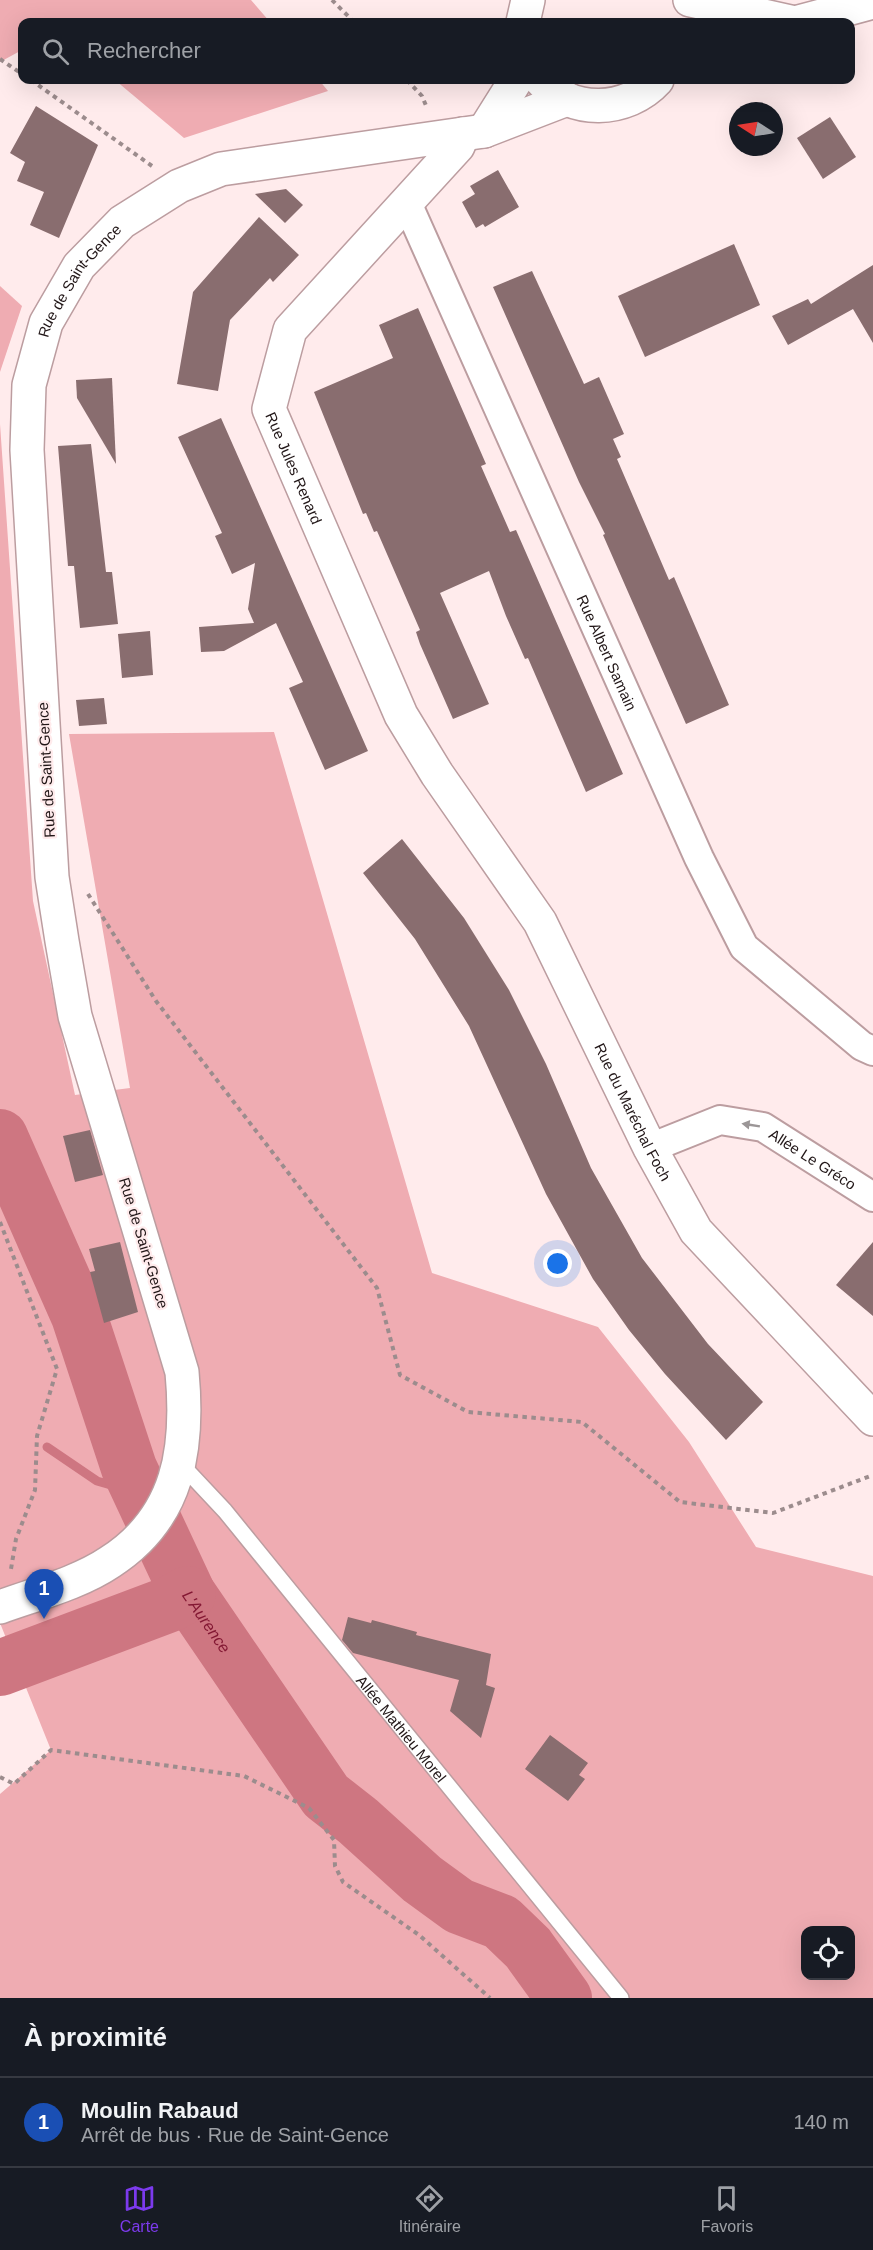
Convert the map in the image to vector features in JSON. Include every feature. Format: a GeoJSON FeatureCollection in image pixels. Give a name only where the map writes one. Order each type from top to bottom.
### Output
{"type":"FeatureCollection","features":[{"type":"Feature","properties":{"kind":"street"},"geometry":{"type":"LineString","coordinates":[[524,18],[528,0]]}},
{"type":"Feature","properties":{"kind":"street"},"geometry":{"type":"LineString","coordinates":[[669,0],[674,18]]}},
{"type":"Feature","properties":{"kind":"street"},"geometry":{"type":"LineString","coordinates":[[690,0],[773,18]]}},
{"type":"Feature","properties":{"kind":"street"},"geometry":{"type":"LineString","coordinates":[[814,18],[873,2]]}},
{"type":"Feature","properties":{"kind":"street","name":"Rue Jules Renard"},"geometry":{"type":"LineString","coordinates":[[437,774],[401,715],[269,410],[290,330],[473,132],[513,84]]}},
{"type":"Feature","properties":{"kind":"street"},"geometry":{"type":"LineString","coordinates":[[546,84],[567,99],[587,105],[612,105],[635,97],[652,84]]}},
{"type":"Feature","properties":{"kind":"street"},"geometry":{"type":"LineString","coordinates":[[473,132],[567,99]]}},
{"type":"Feature","properties":{"kind":"street","name":"Rue de Saint-Gence"},"geometry":{"type":"LineString","coordinates":[[6,1605],[110,1563],[152,1524],[168,1496],[180,1463],[186,1414],[182,1372],[75,1016],[52,877],[27,450],[29,385],[46,323],[79,266],[122,222],[179,186],[220,169],[473,132]]}},
{"type":"Feature","properties":{"kind":"street","name":"Rue Albert Samain"},"geometry":{"type":"LineString","coordinates":[[407,203],[699,858],[744,947],[862,1046],[873,1051]]}},
{"type":"Feature","properties":{"kind":"street","name":"Rue du Maréchal Foch"},"geometry":{"type":"LineString","coordinates":[[437,774],[540,922],[650,1148],[696,1232],[873,1419]]}},
{"type":"Feature","properties":{"kind":"street","name":"Allée Le Gréco"},"geometry":{"type":"LineString","coordinates":[[650,1148],[720,1120],[763,1127],[873,1197]]}},
{"type":"Feature","properties":{"kind":"lane","name":"Allée Mathieu Morel"},"geometry":{"type":"LineString","coordinates":[[180,1463],[225,1511],[621,1998]]}},
{"type":"Feature","properties":{"kind":"path"},"geometry":{"type":"LineString","coordinates":[[334,1],[350,18]]}},
{"type":"Feature","properties":{"kind":"path"},"geometry":{"type":"LineString","coordinates":[[0,58],[18,71]]}},
{"type":"Feature","properties":{"kind":"path"},"geometry":{"type":"LineString","coordinates":[[37,84],[179,186]]}},
{"type":"Feature","properties":{"kind":"path"},"geometry":{"type":"LineString","coordinates":[[52,877],[83,889],[93,899],[156,1000],[376,1288],[400,1375],[468,1412],[582,1422],[680,1502],[773,1513],[873,1475]]}},
{"type":"Feature","properties":{"kind":"path"},"geometry":{"type":"LineString","coordinates":[[0,1222],[57,1369],[37,1436],[35,1490],[16,1539],[6,1605]]}},
{"type":"Feature","properties":{"kind":"path"},"geometry":{"type":"LineString","coordinates":[[0,1777],[14,1784],[51,1750],[244,1776],[309,1808],[334,1840],[335,1866],[344,1882],[420,1935],[490,1998]]}},
{"type":"Feature","properties":{"kind":"shaded area"},"geometry":{"type":"Polygon","coordinates":[[[0,0],[251,0],[267,18],[18,18],[18,52],[0,62],[0,0]]]}},
{"type":"Feature","properties":{"kind":"shaded area"},"geometry":{"type":"Polygon","coordinates":[[[120,84],[322,84],[328,91],[184,138],[120,84]]]}},
{"type":"Feature","properties":{"kind":"shaded area"},"geometry":{"type":"Polygon","coordinates":[[[0,286],[22,306],[0,372],[0,286]]]}},
{"type":"Feature","properties":{"kind":"shaded area"},"geometry":{"type":"Polygon","coordinates":[[[0,424],[33,901],[75,1095],[130,1088],[69,734],[274,732],[432,1273],[598,1327],[689,1442],[756,1547],[873,1576],[873,1998],[0,1998],[0,1794],[51,1750],[0,1623],[0,424]]]}},
{"type":"Feature","properties":{"kind":"building"},"geometry":{"type":"Polygon","coordinates":[[[36,106],[98,145],[59,238],[30,225],[44,192],[17,181],[25,162],[10,153],[36,106]]]}},
{"type":"Feature","properties":{"kind":"building"},"geometry":{"type":"Polygon","coordinates":[[[830,117],[856,157],[823,179],[797,138],[830,117]]]}},
{"type":"Feature","properties":{"kind":"building"},"geometry":{"type":"Polygon","coordinates":[[[498,170],[519,207],[485,227],[483,224],[476,228],[462,202],[475,194],[470,186],[498,170]]]}},
{"type":"Feature","properties":{"kind":"building"},"geometry":{"type":"Polygon","coordinates":[[[286,189],[303,205],[285,223],[255,194],[286,189]]]}},
{"type":"Feature","properties":{"kind":"building"},"geometry":{"type":"Polygon","coordinates":[[[259,217],[299,255],[273,282],[270,278],[230,320],[218,391],[177,384],[193,292],[259,217]]]}},
{"type":"Feature","properties":{"kind":"building"},"geometry":{"type":"Polygon","coordinates":[[[734,244],[760,305],[645,357],[618,296],[734,244]]]}},
{"type":"Feature","properties":{"kind":"building"},"geometry":{"type":"Polygon","coordinates":[[[873,265],[873,343],[853,309],[788,345],[772,316],[808,299],[811,304],[873,265]]]}},
{"type":"Feature","properties":{"kind":"building"},"geometry":{"type":"Polygon","coordinates":[[[532,271],[584,384],[599,377],[624,434],[613,439],[621,457],[617,459],[669,580],[674,577],[729,705],[686,724],[603,535],[605,534],[579,482],[493,287],[532,271]]]}},
{"type":"Feature","properties":{"kind":"building"},"geometry":{"type":"Polygon","coordinates":[[[418,308],[486,464],[481,466],[510,532],[516,530],[623,774],[586,792],[528,658],[525,659],[506,616],[489,571],[440,593],[489,704],[453,719],[420,644],[416,632],[420,630],[377,531],[374,532],[366,513],[363,514],[314,392],[393,358],[379,325],[418,308]]]}},
{"type":"Feature","properties":{"kind":"building"},"geometry":{"type":"Polygon","coordinates":[[[112,378],[116,464],[77,398],[76,380],[112,378]]]}},
{"type":"Feature","properties":{"kind":"building"},"geometry":{"type":"Polygon","coordinates":[[[221,418],[368,751],[325,770],[289,688],[303,682],[276,623],[224,651],[201,652],[199,627],[254,623],[248,609],[255,563],[232,574],[215,536],[222,533],[178,437],[221,418]]]}},
{"type":"Feature","properties":{"kind":"building"},"geometry":{"type":"Polygon","coordinates":[[[91,444],[106,572],[112,572],[118,624],[80,628],[74,566],[68,566],[58,446],[91,444]]]}},
{"type":"Feature","properties":{"kind":"building"},"geometry":{"type":"Polygon","coordinates":[[[150,631],[153,675],[122,678],[118,634],[150,631]]]}},
{"type":"Feature","properties":{"kind":"building"},"geometry":{"type":"Polygon","coordinates":[[[104,698],[107,724],[79,726],[76,700],[104,698]]]}},
{"type":"Feature","properties":{"kind":"building"},"geometry":{"type":"Polygon","coordinates":[[[402,839],[464,918],[509,990],[546,1064],[591,1168],[642,1258],[708,1344],[763,1402],[726,1440],[665,1374],[629,1330],[593,1279],[546,1194],[469,1026],[415,939],[363,873],[402,839]]]}},
{"type":"Feature","properties":{"kind":"building"},"geometry":{"type":"Polygon","coordinates":[[[90,1130],[103,1175],[75,1182],[63,1136],[90,1130]]]}},
{"type":"Feature","properties":{"kind":"building"},"geometry":{"type":"Polygon","coordinates":[[[120,1242],[138,1312],[104,1323],[90,1272],[95,1271],[89,1249],[120,1242]]]}},
{"type":"Feature","properties":{"kind":"building"},"geometry":{"type":"Polygon","coordinates":[[[873,1242],[873,1316],[836,1285],[873,1242]]]}},
{"type":"Feature","properties":{"kind":"building"},"geometry":{"type":"Polygon","coordinates":[[[348,1617],[371,1623],[372,1620],[417,1632],[416,1635],[491,1654],[486,1685],[495,1688],[481,1738],[450,1711],[459,1680],[353,1653],[342,1640],[348,1617]]]}},
{"type":"Feature","properties":{"kind":"building"},"geometry":{"type":"Polygon","coordinates":[[[550,1735],[588,1763],[579,1775],[585,1779],[568,1801],[525,1769],[550,1735]]]}},
{"type":"Feature","properties":{"kind":"waterway","name":"L'Aurence"},"geometry":{"type":"LineString","coordinates":[[0,1137],[79,1316],[129,1468],[188,1594],[326,1796],[358,1821],[422,1879],[459,1906],[501,1922],[528,1948],[564,1998]]}},
{"type":"Feature","properties":{"kind":"waterway"},"geometry":{"type":"LineString","coordinates":[[47,1447],[97,1481],[142,1494]]}},
{"type":"Feature","properties":{"kind":"waterway"},"geometry":{"type":"LineString","coordinates":[[0,1668],[170,1604],[188,1594]]}},
{"type":"Feature","properties":{"kind":"place","name":"Moulin Rabaud"},"geometry":{"type":"Point","coordinates":[44,1619]}}]}
